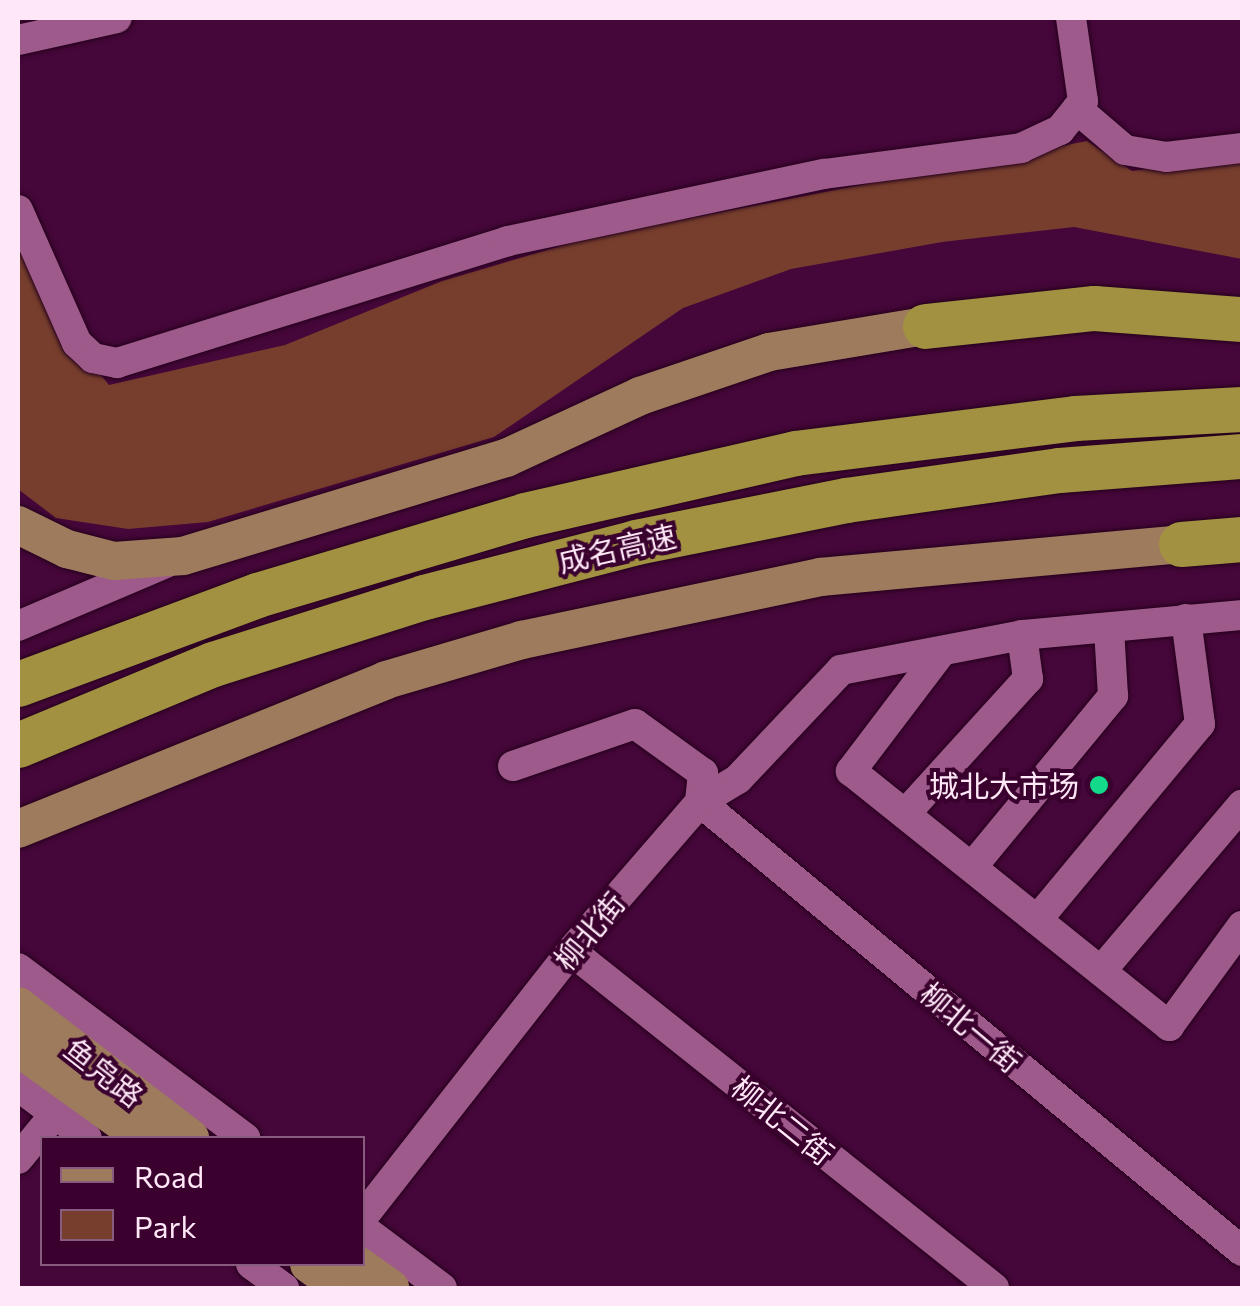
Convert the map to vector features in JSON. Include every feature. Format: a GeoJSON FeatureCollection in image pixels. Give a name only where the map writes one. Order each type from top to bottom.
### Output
{"type":"FeatureCollection","features":[{"type":"Feature","properties":{"kind":"highway"},"geometry":{"type":"LineString","coordinates":[[924,326],[1094,308],[1242,319]]}},
{"type":"Feature","properties":{"kind":"highway","name":"成名高速"},"geometry":{"type":"LineString","coordinates":[[18,684],[239,601],[525,515],[795,453],[1075,418],[1242,409]]}},
{"type":"Feature","properties":{"kind":"highway","name":"成名高速"},"geometry":{"type":"LineString","coordinates":[[18,746],[214,664],[424,597],[636,542],[846,500],[1059,470],[1242,456]]}},
{"type":"Feature","properties":{"kind":"highway"},"geometry":{"type":"LineString","coordinates":[[1182,544],[1242,539]]}},
{"type":"Feature","properties":{"kind":"main road"},"geometry":{"type":"LineString","coordinates":[[18,525],[67,549],[114,561],[183,556],[506,458],[640,396],[769,352],[924,326]]}},
{"type":"Feature","properties":{"kind":"main road"},"geometry":{"type":"LineString","coordinates":[[18,829],[386,680],[522,640],[820,577],[1182,544]]}},
{"type":"Feature","properties":{"kind":"main road","name":"鱼凫路"},"geometry":{"type":"LineString","coordinates":[[18,1006],[187,1136]]}},
{"type":"Feature","properties":{"kind":"main road","name":"鱼凫路"},"geometry":{"type":"LineString","coordinates":[[18,1047],[141,1136]]}},
{"type":"Feature","properties":{"kind":"main road"},"geometry":{"type":"LineString","coordinates":[[312,1266],[342,1288]]}},
{"type":"Feature","properties":{"kind":"main road"},"geometry":{"type":"LineString","coordinates":[[359,1266],[390,1288]]}},
{"type":"Feature","properties":{"kind":"street"},"geometry":{"type":"LineString","coordinates":[[18,40],[117,18]]}},
{"type":"Feature","properties":{"kind":"street"},"geometry":{"type":"LineString","coordinates":[[18,210],[78,343],[93,358],[117,363],[508,240],[824,174],[1021,148],[1060,130],[1083,101],[1071,18]]}},
{"type":"Feature","properties":{"kind":"street"},"geometry":{"type":"LineString","coordinates":[[1077,109],[1125,150],[1166,157],[1242,148]]}},
{"type":"Feature","properties":{"kind":"street"},"geometry":{"type":"LineString","coordinates":[[18,626],[183,556]]}},
{"type":"Feature","properties":{"kind":"street"},"geometry":{"type":"LineString","coordinates":[[1242,615],[1022,636],[940,655],[851,771],[1169,1026],[1242,926]]}},
{"type":"Feature","properties":{"kind":"street"},"geometry":{"type":"LineString","coordinates":[[1038,920],[1200,724],[1186,618]]}},
{"type":"Feature","properties":{"kind":"street"},"geometry":{"type":"LineString","coordinates":[[972,867],[1114,696],[1108,628]]}},
{"type":"Feature","properties":{"kind":"street"},"geometry":{"type":"LineString","coordinates":[[905,814],[1028,678],[1022,636]]}},
{"type":"Feature","properties":{"kind":"street","name":"柳北街"},"geometry":{"type":"LineString","coordinates":[[365,1214],[571,952],[700,802],[738,779],[841,670],[940,655]]}},
{"type":"Feature","properties":{"kind":"street"},"geometry":{"type":"LineString","coordinates":[[513,766],[635,724],[702,773],[700,802]]}},
{"type":"Feature","properties":{"kind":"street","name":"柳北一街"},"geometry":{"type":"LineString","coordinates":[[700,802],[1242,1251]]}},
{"type":"Feature","properties":{"kind":"street"},"geometry":{"type":"LineString","coordinates":[[1101,971],[1242,805]]}},
{"type":"Feature","properties":{"kind":"street","name":"柳北二街"},"geometry":{"type":"LineString","coordinates":[[571,952],[994,1288]]}},
{"type":"Feature","properties":{"kind":"street"},"geometry":{"type":"LineString","coordinates":[[18,968],[241,1136]]}},
{"type":"Feature","properties":{"kind":"street"},"geometry":{"type":"LineString","coordinates":[[18,1086],[84,1136]]}},
{"type":"Feature","properties":{"kind":"street"},"geometry":{"type":"LineString","coordinates":[[18,1159],[55,1114]]}},
{"type":"Feature","properties":{"kind":"street"},"geometry":{"type":"LineString","coordinates":[[365,1230],[442,1288]]}},
{"type":"Feature","properties":{"kind":"street"},"geometry":{"type":"LineString","coordinates":[[255,1266],[284,1288]]}},
{"type":"Feature","properties":{"kind":"green space"},"geometry":{"type":"Polygon","coordinates":[[[1087,141],[1132,171],[1242,156],[1242,259],[1074,227],[942,242],[791,269],[683,308],[494,437],[208,522],[128,529],[56,518],[18,489],[18,247],[45,306],[109,385],[285,345],[442,281],[588,238],[1087,141]]]}},
{"type":"Feature","properties":{"kind":"place","name":"城北大市场"},"geometry":{"type":"Point","coordinates":[1099,785]}}]}
